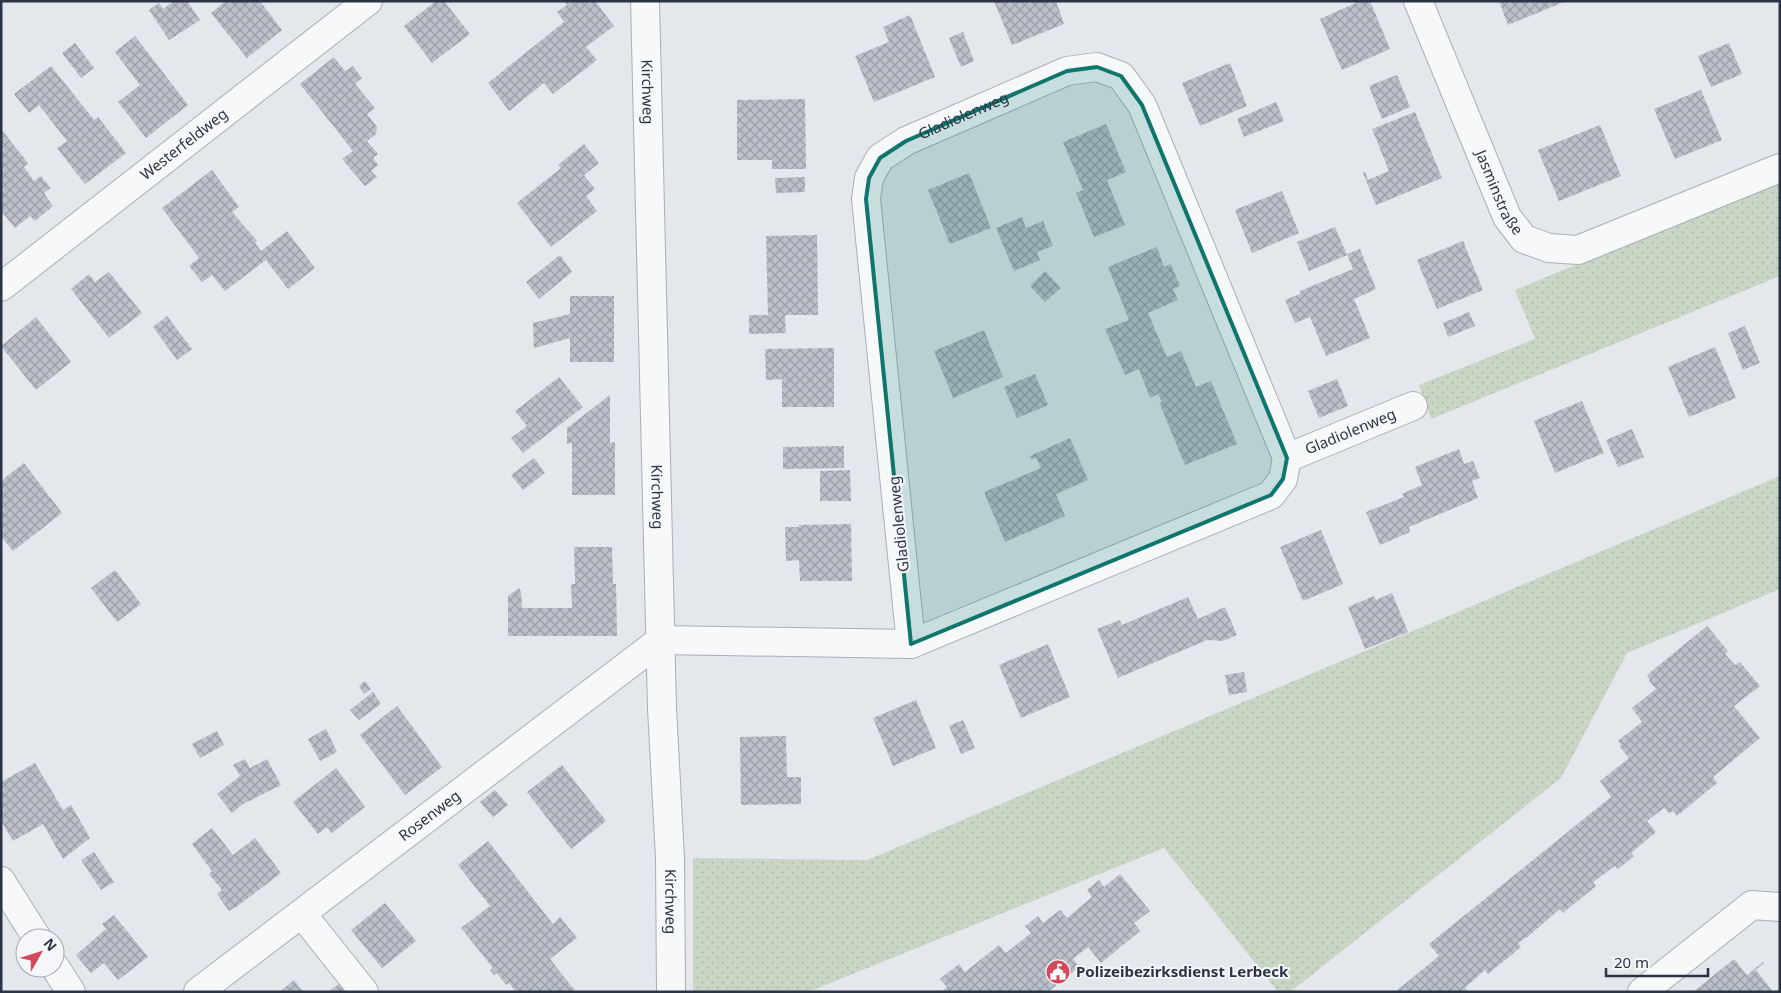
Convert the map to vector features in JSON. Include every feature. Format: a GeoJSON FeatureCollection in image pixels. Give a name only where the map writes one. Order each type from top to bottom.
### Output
{"type":"FeatureCollection","features":[{"type":"Feature","properties":{"kind":"street","name":"Westerfeldweg"},"geometry":{"type":"LineString","coordinates":[[1,287],[368,1]]}},
{"type":"Feature","properties":{"kind":"street","name":"Kirchweg"},"geometry":{"type":"LineString","coordinates":[[645,1],[662,708],[670,858],[671,992]]}},
{"type":"Feature","properties":{"kind":"street","name":"Jasminstraße"},"geometry":{"type":"LineString","coordinates":[[1418,1],[1507,217],[1524,239],[1548,248],[1578,250],[1780,168]]}},
{"type":"Feature","properties":{"kind":"street","name":"Gladiolenweg"},"geometry":{"type":"LineString","coordinates":[[661,640],[911,644],[1271,495],[1283,479],[1287,458],[1142,105],[1121,76],[1097,68],[1067,71],[906,141],[880,158],[869,178],[866,199],[911,644]]}},
{"type":"Feature","properties":{"kind":"street","name":"Gladiolenweg"},"geometry":{"type":"LineString","coordinates":[[1287,458],[1414,406]]}},
{"type":"Feature","properties":{"kind":"street","name":"Rosenweg"},"geometry":{"type":"LineString","coordinates":[[198,992],[661,640]]}},
{"type":"Feature","properties":{"kind":"street"},"geometry":{"type":"LineString","coordinates":[[1,881],[31,928]]}},
{"type":"Feature","properties":{"kind":"street"},"geometry":{"type":"LineString","coordinates":[[1642,992],[1752,905],[1780,907]]}},
{"type":"Feature","properties":{"kind":"street"},"geometry":{"type":"LineString","coordinates":[[302,914],[364,992]]}},
{"type":"Feature","properties":{"kind":"street"},"geometry":{"type":"LineString","coordinates":[[62,978],[71,992]]}},
{"type":"Feature","properties":{"kind":"highlighted area"},"geometry":{"type":"Polygon","coordinates":[[[1097,67],[1121,76],[1142,105],[1287,458],[1283,479],[1271,495],[911,644],[866,199],[869,178],[880,158],[906,141],[1067,71],[1097,67]]]}},
{"type":"Feature","properties":{"kind":"green space"},"geometry":{"type":"Polygon","coordinates":[[[1780,181],[1780,276],[1431,419],[1419,385],[1535,339],[1515,290],[1780,181]]]}},
{"type":"Feature","properties":{"kind":"green space"},"geometry":{"type":"Polygon","coordinates":[[[1780,476],[1780,589],[1627,653],[1561,778],[1290,992],[1278,992],[1164,848],[808,992],[693,992],[693,858],[867,860],[1780,476]]]}},
{"type":"Feature","properties":{"kind":"building"},"geometry":{"type":"Polygon","coordinates":[[[174,1],[187,1],[200,20],[169,40],[149,10],[159,3],[163,9],[174,1]]]}},
{"type":"Feature","properties":{"kind":"building"},"geometry":{"type":"Polygon","coordinates":[[[226,1],[260,1],[282,30],[247,58],[211,13],[226,1]]]}},
{"type":"Feature","properties":{"kind":"building"},"geometry":{"type":"Polygon","coordinates":[[[436,1],[444,1],[470,34],[432,63],[404,26],[436,1]]]}},
{"type":"Feature","properties":{"kind":"building"},"geometry":{"type":"Polygon","coordinates":[[[564,1],[595,1],[614,26],[586,47],[597,60],[553,94],[544,83],[509,111],[488,83],[564,22],[557,12],[567,5],[564,1]]]}},
{"type":"Feature","properties":{"kind":"building"},"geometry":{"type":"Polygon","coordinates":[[[994,1],[1056,1],[1064,24],[1012,45],[994,1]]]}},
{"type":"Feature","properties":{"kind":"building"},"geometry":{"type":"Polygon","coordinates":[[[1360,1],[1370,1],[1390,49],[1342,70],[1320,19],[1360,1]]]}},
{"type":"Feature","properties":{"kind":"building"},"geometry":{"type":"Polygon","coordinates":[[[1499,1],[1566,1],[1508,25],[1499,1]]]}},
{"type":"Feature","properties":{"kind":"building"},"geometry":{"type":"Polygon","coordinates":[[[910,15],[935,77],[874,102],[855,56],[889,42],[883,27],[910,15]]]}},
{"type":"Feature","properties":{"kind":"building"},"geometry":{"type":"Polygon","coordinates":[[[963,32],[974,61],[961,67],[949,38],[963,32]]]}},
{"type":"Feature","properties":{"kind":"building"},"geometry":{"type":"Polygon","coordinates":[[[135,36],[188,105],[146,138],[118,102],[140,85],[115,52],[135,36]]]}},
{"type":"Feature","properties":{"kind":"building"},"geometry":{"type":"Polygon","coordinates":[[[75,43],[94,68],[81,78],[62,53],[75,43]]]}},
{"type":"Feature","properties":{"kind":"building"},"geometry":{"type":"Polygon","coordinates":[[[1729,43],[1742,74],[1711,87],[1698,56],[1729,43]]]}},
{"type":"Feature","properties":{"kind":"building"},"geometry":{"type":"Polygon","coordinates":[[[334,57],[345,71],[353,66],[362,78],[355,84],[375,108],[367,114],[377,127],[376,134],[367,141],[378,154],[373,158],[378,165],[371,171],[377,177],[365,186],[342,159],[353,151],[300,84],[334,57]]]}},
{"type":"Feature","properties":{"kind":"building"},"geometry":{"type":"Polygon","coordinates":[[[1230,63],[1247,106],[1200,126],[1182,83],[1230,63]]]}},
{"type":"Feature","properties":{"kind":"building"},"geometry":{"type":"Polygon","coordinates":[[[51,66],[94,120],[98,117],[126,153],[85,184],[57,148],[67,141],[39,105],[29,113],[14,94],[51,66]]]}},
{"type":"Feature","properties":{"kind":"building"},"geometry":{"type":"Polygon","coordinates":[[[1397,75],[1410,107],[1382,119],[1369,86],[1397,75]]]}},
{"type":"Feature","properties":{"kind":"building"},"geometry":{"type":"Polygon","coordinates":[[[1701,90],[1722,140],[1675,159],[1654,109],[1701,90]]]}},
{"type":"Feature","properties":{"kind":"building"},"geometry":{"type":"Polygon","coordinates":[[[805,99],[806,169],[772,169],[772,160],[737,160],[737,100],[805,99]]]}},
{"type":"Feature","properties":{"kind":"building"},"geometry":{"type":"Polygon","coordinates":[[[1276,102],[1284,121],[1244,137],[1237,119],[1276,102]]]}},
{"type":"Feature","properties":{"kind":"building"},"geometry":{"type":"Polygon","coordinates":[[[1415,112],[1442,178],[1376,205],[1363,173],[1365,172],[1368,180],[1389,171],[1372,129],[1415,112]]]}},
{"type":"Feature","properties":{"kind":"building"},"geometry":{"type":"Polygon","coordinates":[[[1106,124],[1126,172],[1107,180],[1125,225],[1094,237],[1076,193],[1083,190],[1063,142],[1106,124]]]}},
{"type":"Feature","properties":{"kind":"building"},"geometry":{"type":"Polygon","coordinates":[[[1600,125],[1621,176],[1559,201],[1538,150],[1600,125]]]}},
{"type":"Feature","properties":{"kind":"building"},"geometry":{"type":"Polygon","coordinates":[[[1,129],[28,163],[24,167],[34,181],[41,176],[51,188],[44,193],[53,206],[35,221],[30,216],[15,228],[1,211],[1,181],[3,179],[1,177],[1,129]]]}},
{"type":"Feature","properties":{"kind":"building"},"geometry":{"type":"Polygon","coordinates":[[[584,144],[599,163],[584,175],[595,189],[586,196],[597,211],[551,247],[517,203],[561,168],[558,165],[584,144]]]}},
{"type":"Feature","properties":{"kind":"building"},"geometry":{"type":"Polygon","coordinates":[[[212,170],[239,207],[232,212],[257,241],[255,243],[261,251],[287,231],[315,268],[288,289],[266,260],[225,291],[212,275],[202,282],[189,266],[199,258],[162,208],[212,170]]]}},
{"type":"Feature","properties":{"kind":"building"},"geometry":{"type":"Polygon","coordinates":[[[969,173],[991,228],[950,244],[928,190],[969,173]]]}},
{"type":"Feature","properties":{"kind":"building"},"geometry":{"type":"Polygon","coordinates":[[[805,177],[805,192],[776,193],[775,178],[805,177]]]}},
{"type":"Feature","properties":{"kind":"building"},"geometry":{"type":"Polygon","coordinates":[[[1282,191],[1299,233],[1252,253],[1235,210],[1282,191]]]}},
{"type":"Feature","properties":{"kind":"building"},"geometry":{"type":"Polygon","coordinates":[[[1022,217],[1026,228],[1043,221],[1053,246],[1037,252],[1040,260],[1014,271],[996,228],[1022,217]]]}},
{"type":"Feature","properties":{"kind":"building"},"geometry":{"type":"Polygon","coordinates":[[[1335,227],[1347,255],[1309,271],[1297,242],[1335,227]]]}},
{"type":"Feature","properties":{"kind":"building"},"geometry":{"type":"Polygon","coordinates":[[[817,235],[818,315],[785,315],[786,333],[749,334],[749,315],[768,315],[766,236],[817,235]]]}},
{"type":"Feature","properties":{"kind":"building"},"geometry":{"type":"Polygon","coordinates":[[[1463,241],[1483,290],[1437,309],[1417,260],[1463,241]]]}},
{"type":"Feature","properties":{"kind":"building"},"geometry":{"type":"Polygon","coordinates":[[[1157,247],[1164,267],[1171,264],[1180,286],[1173,289],[1178,300],[1148,313],[1167,357],[1181,351],[1196,387],[1211,381],[1237,444],[1185,465],[1159,402],[1162,402],[1158,394],[1150,398],[1139,369],[1125,375],[1105,329],[1129,320],[1108,267],[1157,247]]]}},
{"type":"Feature","properties":{"kind":"building"},"geometry":{"type":"Polygon","coordinates":[[[1360,249],[1376,289],[1354,299],[1370,338],[1326,356],[1310,317],[1295,323],[1285,300],[1300,294],[1300,291],[1353,269],[1347,254],[1360,249]]]}},
{"type":"Feature","properties":{"kind":"building"},"geometry":{"type":"Polygon","coordinates":[[[560,255],[572,272],[539,299],[526,282],[560,255]]]}},
{"type":"Feature","properties":{"kind":"building"},"geometry":{"type":"Polygon","coordinates":[[[1045,271],[1061,288],[1045,302],[1030,286],[1045,271]]]}},
{"type":"Feature","properties":{"kind":"building"},"geometry":{"type":"Polygon","coordinates":[[[109,272],[142,313],[109,338],[71,289],[89,274],[95,282],[109,272]]]}},
{"type":"Feature","properties":{"kind":"building"},"geometry":{"type":"Polygon","coordinates":[[[570,296],[614,296],[614,362],[570,362],[570,338],[534,348],[533,323],[570,314],[570,296]]]}},
{"type":"Feature","properties":{"kind":"building"},"geometry":{"type":"Polygon","coordinates":[[[1469,312],[1475,326],[1448,337],[1443,323],[1469,312]]]}},
{"type":"Feature","properties":{"kind":"building"},"geometry":{"type":"Polygon","coordinates":[[[167,316],[192,349],[177,360],[153,327],[167,316]]]}},
{"type":"Feature","properties":{"kind":"building"},"geometry":{"type":"Polygon","coordinates":[[[36,317],[71,362],[36,390],[1,346],[36,317]]]}},
{"type":"Feature","properties":{"kind":"building"},"geometry":{"type":"Polygon","coordinates":[[[1745,326],[1760,363],[1743,370],[1728,333],[1745,326]]]}},
{"type":"Feature","properties":{"kind":"building"},"geometry":{"type":"Polygon","coordinates":[[[984,330],[1003,377],[953,398],[934,351],[984,330]]]}},
{"type":"Feature","properties":{"kind":"building"},"geometry":{"type":"Polygon","coordinates":[[[1715,347],[1736,398],[1689,417],[1668,367],[1715,347]]]}},
{"type":"Feature","properties":{"kind":"building"},"geometry":{"type":"Polygon","coordinates":[[[834,348],[834,407],[782,407],[782,379],[766,380],[765,349],[834,348]]]}},
{"type":"Feature","properties":{"kind":"building"},"geometry":{"type":"Polygon","coordinates":[[[1035,374],[1048,405],[1017,418],[1004,387],[1035,374]]]}},
{"type":"Feature","properties":{"kind":"building"},"geometry":{"type":"Polygon","coordinates":[[[559,377],[583,407],[523,453],[511,438],[527,426],[515,411],[559,377]]]}},
{"type":"Feature","properties":{"kind":"building"},"geometry":{"type":"Polygon","coordinates":[[[1337,379],[1348,406],[1319,418],[1308,391],[1337,379]]]}},
{"type":"Feature","properties":{"kind":"building"},"geometry":{"type":"Polygon","coordinates":[[[610,395],[610,443],[615,442],[615,495],[572,495],[572,443],[567,444],[567,428],[610,395]]]}},
{"type":"Feature","properties":{"kind":"building"},"geometry":{"type":"Polygon","coordinates":[[[1582,401],[1604,453],[1555,473],[1534,421],[1582,401]]]}},
{"type":"Feature","properties":{"kind":"building"},"geometry":{"type":"Polygon","coordinates":[[[1632,429],[1644,457],[1618,467],[1606,440],[1632,429]]]}},
{"type":"Feature","properties":{"kind":"building"},"geometry":{"type":"Polygon","coordinates":[[[1070,438],[1088,480],[1056,494],[1065,516],[1005,542],[984,492],[1041,468],[1036,458],[1031,459],[1030,456],[1070,438]]]}},
{"type":"Feature","properties":{"kind":"building"},"geometry":{"type":"Polygon","coordinates":[[[844,446],[844,468],[783,469],[783,447],[844,446]]]}},
{"type":"Feature","properties":{"kind":"building"},"geometry":{"type":"Polygon","coordinates":[[[1459,449],[1464,464],[1473,461],[1480,478],[1472,481],[1478,498],[1409,527],[1410,532],[1380,545],[1366,512],[1404,497],[1402,494],[1422,485],[1415,467],[1459,449]]]}},
{"type":"Feature","properties":{"kind":"building"},"geometry":{"type":"Polygon","coordinates":[[[534,458],[545,473],[523,490],[511,475],[534,458]]]}},
{"type":"Feature","properties":{"kind":"building"},"geometry":{"type":"Polygon","coordinates":[[[24,463],[62,513],[13,551],[1,536],[1,481],[24,463]]]}},
{"type":"Feature","properties":{"kind":"building"},"geometry":{"type":"Polygon","coordinates":[[[850,470],[851,501],[820,501],[820,471],[850,470]]]}},
{"type":"Feature","properties":{"kind":"building"},"geometry":{"type":"Polygon","coordinates":[[[851,524],[852,581],[800,581],[799,560],[786,561],[785,527],[851,524]]]}},
{"type":"Feature","properties":{"kind":"building"},"geometry":{"type":"Polygon","coordinates":[[[1321,530],[1343,584],[1303,601],[1280,547],[1321,530]]]}},
{"type":"Feature","properties":{"kind":"building"},"geometry":{"type":"Polygon","coordinates":[[[574,547],[612,547],[613,584],[616,584],[617,636],[508,636],[508,596],[519,588],[522,608],[572,608],[571,584],[575,584],[574,547]]]}},
{"type":"Feature","properties":{"kind":"building"},"geometry":{"type":"Polygon","coordinates":[[[115,570],[141,604],[117,622],[91,588],[115,570]]]}},
{"type":"Feature","properties":{"kind":"building"},"geometry":{"type":"Polygon","coordinates":[[[1392,593],[1408,632],[1365,649],[1348,607],[1374,596],[1376,600],[1392,593]]]}},
{"type":"Feature","properties":{"kind":"building"},"geometry":{"type":"Polygon","coordinates":[[[1188,597],[1198,619],[1225,607],[1237,635],[1223,641],[1207,640],[1118,678],[1097,629],[1120,620],[1122,625],[1188,597]]]}},
{"type":"Feature","properties":{"kind":"building"},"geometry":{"type":"Polygon","coordinates":[[[1707,626],[1728,651],[1725,654],[1735,665],[1740,662],[1760,686],[1734,706],[1760,738],[1713,777],[1717,783],[1677,816],[1673,811],[1669,813],[1664,808],[1647,821],[1656,832],[1631,853],[1634,856],[1618,869],[1615,866],[1593,882],[1596,886],[1563,913],[1560,909],[1518,943],[1521,947],[1488,974],[1485,970],[1465,988],[1468,992],[1395,992],[1439,956],[1429,944],[1611,797],[1600,781],[1629,758],[1620,747],[1621,745],[1618,741],[1642,722],[1632,708],[1656,689],[1649,681],[1647,675],[1707,626]]]}},
{"type":"Feature","properties":{"kind":"building"},"geometry":{"type":"Polygon","coordinates":[[[1048,644],[1070,697],[1021,718],[999,665],[1048,644]]]}},
{"type":"Feature","properties":{"kind":"building"},"geometry":{"type":"Polygon","coordinates":[[[1244,672],[1247,692],[1229,695],[1225,675],[1244,672]]]}},
{"type":"Feature","properties":{"kind":"building"},"geometry":{"type":"Polygon","coordinates":[[[365,681],[371,689],[364,694],[359,686],[365,681]]]}},
{"type":"Feature","properties":{"kind":"building"},"geometry":{"type":"Polygon","coordinates":[[[373,692],[381,704],[359,720],[350,710],[373,692]]]}},
{"type":"Feature","properties":{"kind":"building"},"geometry":{"type":"Polygon","coordinates":[[[916,700],[936,748],[893,766],[873,718],[916,700]]]}},
{"type":"Feature","properties":{"kind":"building"},"geometry":{"type":"Polygon","coordinates":[[[397,706],[442,767],[405,795],[360,735],[397,706]]]}},
{"type":"Feature","properties":{"kind":"building"},"geometry":{"type":"Polygon","coordinates":[[[963,720],[975,748],[961,754],[949,726],[963,720]]]}},
{"type":"Feature","properties":{"kind":"building"},"geometry":{"type":"Polygon","coordinates":[[[326,729],[337,752],[320,761],[308,739],[326,729]]]}},
{"type":"Feature","properties":{"kind":"building"},"geometry":{"type":"Polygon","coordinates":[[[217,731],[224,745],[200,758],[192,744],[217,731]]]}},
{"type":"Feature","properties":{"kind":"building"},"geometry":{"type":"Polygon","coordinates":[[[786,736],[787,777],[801,777],[801,804],[741,805],[740,737],[786,736]]]}},
{"type":"Feature","properties":{"kind":"building"},"geometry":{"type":"Polygon","coordinates":[[[245,759],[250,768],[267,759],[281,785],[243,804],[232,813],[217,794],[240,776],[233,765],[245,759]]]}},
{"type":"Feature","properties":{"kind":"building"},"geometry":{"type":"Polygon","coordinates":[[[35,763],[63,810],[71,805],[90,838],[63,859],[43,824],[13,841],[1,821],[1,782],[35,763]]]}},
{"type":"Feature","properties":{"kind":"building"},"geometry":{"type":"Polygon","coordinates":[[[562,765],[606,821],[571,849],[527,792],[562,765]]]}},
{"type":"Feature","properties":{"kind":"building"},"geometry":{"type":"Polygon","coordinates":[[[336,768],[365,807],[332,833],[327,827],[318,834],[293,802],[336,768]]]}},
{"type":"Feature","properties":{"kind":"building"},"geometry":{"type":"Polygon","coordinates":[[[495,790],[508,805],[493,817],[480,802],[495,790]]]}},
{"type":"Feature","properties":{"kind":"building"},"geometry":{"type":"Polygon","coordinates":[[[212,828],[233,855],[255,838],[281,873],[229,911],[217,894],[222,890],[209,874],[212,871],[192,844],[212,828]]]}},
{"type":"Feature","properties":{"kind":"building"},"geometry":{"type":"Polygon","coordinates":[[[488,841],[553,924],[560,917],[577,938],[550,959],[576,992],[516,992],[509,983],[506,985],[497,973],[494,975],[490,970],[493,968],[461,928],[490,906],[458,865],[488,841]]]}},
{"type":"Feature","properties":{"kind":"building"},"geometry":{"type":"Polygon","coordinates":[[[94,852],[114,882],[101,890],[81,860],[94,852]]]}},
{"type":"Feature","properties":{"kind":"building"},"geometry":{"type":"Polygon","coordinates":[[[1120,874],[1150,911],[1134,923],[1140,931],[1101,963],[1088,947],[1073,959],[1079,967],[1048,992],[941,992],[947,987],[940,979],[959,964],[965,972],[999,945],[1006,953],[1031,933],[1025,926],[1038,916],[1043,923],[1060,910],[1067,918],[1092,897],[1087,890],[1099,880],[1104,887],[1120,874]]]}},
{"type":"Feature","properties":{"kind":"building"},"geometry":{"type":"Polygon","coordinates":[[[385,903],[416,941],[382,968],[351,930],[385,903]]]}},
{"type":"Feature","properties":{"kind":"building"},"geometry":{"type":"Polygon","coordinates":[[[114,915],[148,957],[118,980],[104,963],[91,973],[76,955],[106,929],[102,924],[114,915]]]}},
{"type":"Feature","properties":{"kind":"building"},"geometry":{"type":"Polygon","coordinates":[[[1734,959],[1747,975],[1763,962],[1756,970],[1773,992],[1693,992],[1734,959]]]}},
{"type":"Feature","properties":{"kind":"building"},"geometry":{"type":"Polygon","coordinates":[[[294,980],[303,992],[279,992],[294,980]]]}},
{"type":"Feature","properties":{"kind":"building"},"geometry":{"type":"Polygon","coordinates":[[[343,981],[351,992],[328,992],[343,981]]]}},
{"type":"Feature","properties":{"kind":"place","name":"Polizeibezirksdienst Lerbeck"},"geometry":{"type":"Point","coordinates":[1058,972]}}]}
